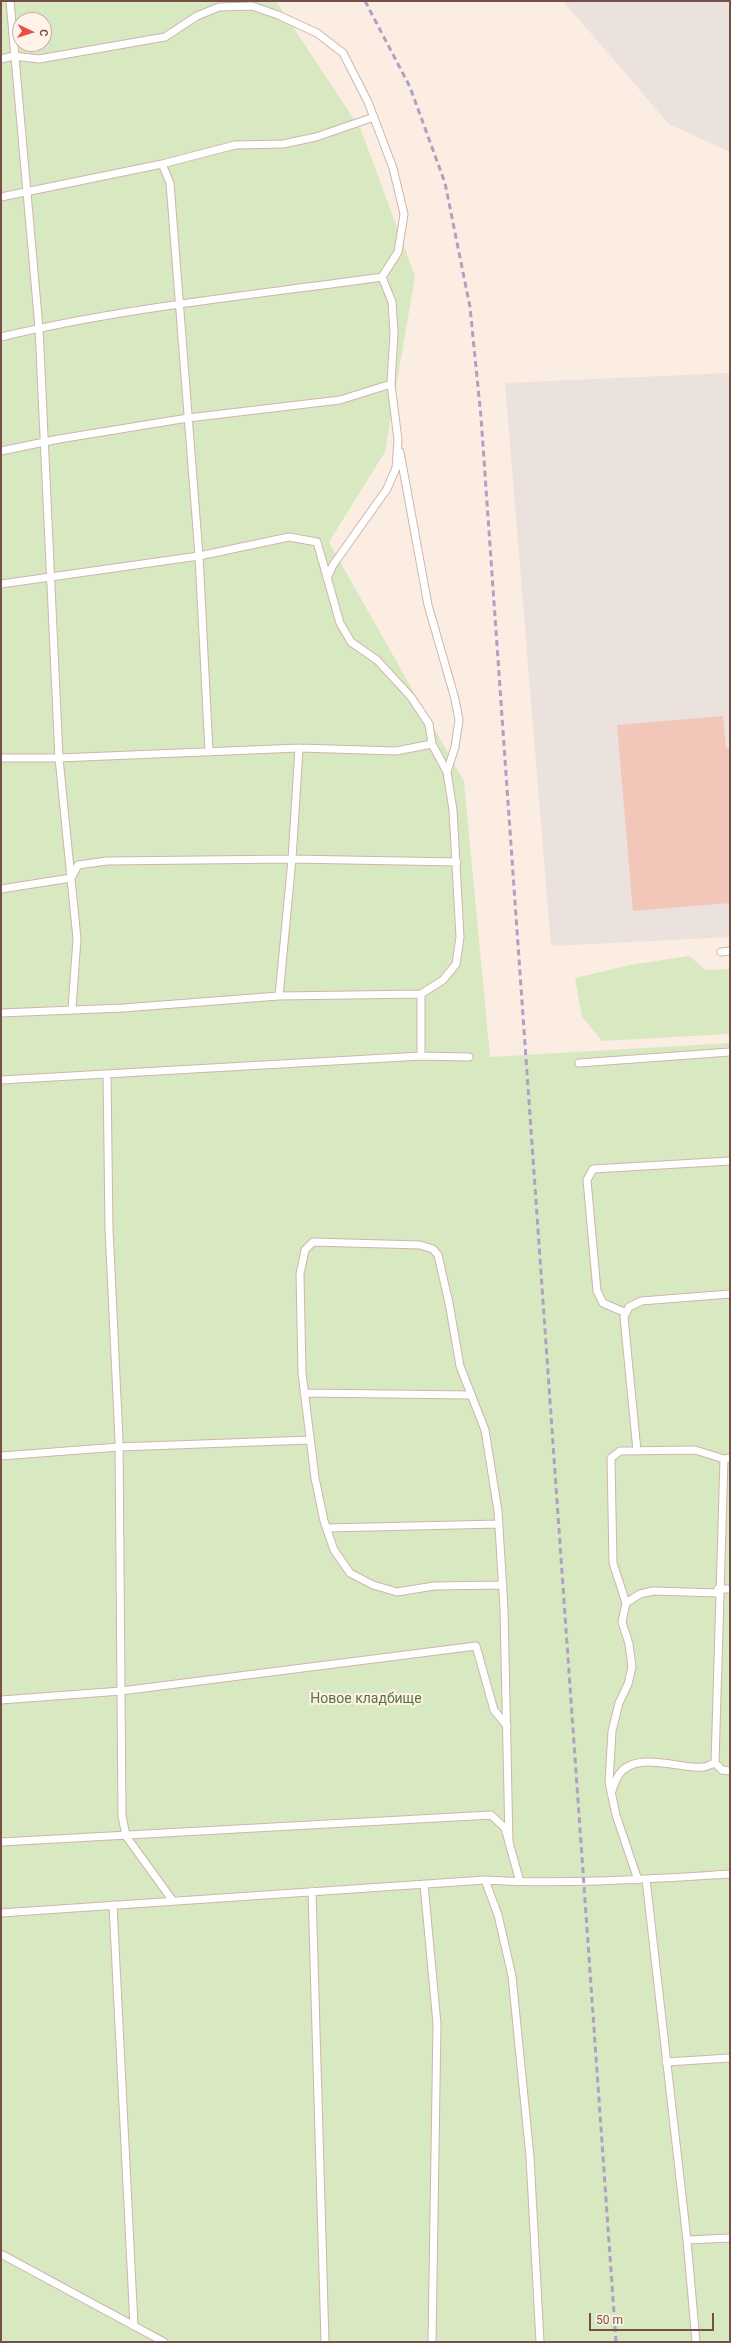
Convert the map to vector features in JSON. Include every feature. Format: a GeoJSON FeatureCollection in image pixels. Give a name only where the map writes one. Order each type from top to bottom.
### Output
{"type":"FeatureCollection","features":[{"type":"Feature","properties":{"kind":"lane"},"geometry":{"type":"LineString","coordinates":[[10,1],[39,328],[59,758],[77,939],[72,1008]]}},
{"type":"Feature","properties":{"kind":"lane"},"geometry":{"type":"LineString","coordinates":[[1,59],[14,56],[39,59],[166,36],[217,4],[252,6],[278,15],[317,33],[343,53],[374,117],[393,168],[404,214],[398,252],[382,277],[179,305],[39,328],[1,337]]}},
{"type":"Feature","properties":{"kind":"lane"},"geometry":{"type":"LineString","coordinates":[[1,196],[162,164],[235,145],[283,144],[316,137],[374,117]]}},
{"type":"Feature","properties":{"kind":"lane"},"geometry":{"type":"LineString","coordinates":[[162,164],[170,183],[199,556],[209,752]]}},
{"type":"Feature","properties":{"kind":"lane"},"geometry":{"type":"LineString","coordinates":[[382,277],[392,302],[394,333],[391,384],[398,440],[428,605],[455,699],[459,720],[455,747],[447,772]]}},
{"type":"Feature","properties":{"kind":"lane"},"geometry":{"type":"LineString","coordinates":[[1,451],[59,439],[188,418],[340,400],[391,384]]}},
{"type":"Feature","properties":{"kind":"lane"},"geometry":{"type":"LineString","coordinates":[[327,578],[333,565],[387,489],[396,468],[398,440]]}},
{"type":"Feature","properties":{"kind":"lane"},"geometry":{"type":"LineString","coordinates":[[1,584],[199,556],[289,537],[317,542],[340,624],[351,642],[377,660],[411,697],[429,724],[432,744],[447,772],[453,810],[460,937],[456,964],[443,980],[421,994],[279,996],[124,1008],[72,1008],[1,1013]]}},
{"type":"Feature","properties":{"kind":"lane"},"geometry":{"type":"LineString","coordinates":[[1,758],[59,758],[299,748],[396,751],[432,744]]}},
{"type":"Feature","properties":{"kind":"lane"},"geometry":{"type":"LineString","coordinates":[[279,996],[292,860],[299,748]]}},
{"type":"Feature","properties":{"kind":"lane"},"geometry":{"type":"LineString","coordinates":[[71,878],[78,865],[107,861],[292,860],[457,862]]}},
{"type":"Feature","properties":{"kind":"lane"},"geometry":{"type":"LineString","coordinates":[[1,889],[71,878]]}},
{"type":"Feature","properties":{"kind":"lane"},"geometry":{"type":"LineString","coordinates":[[721,952],[730,951]]}},
{"type":"Feature","properties":{"kind":"lane"},"geometry":{"type":"LineString","coordinates":[[421,994],[421,1056]]}},
{"type":"Feature","properties":{"kind":"lane"},"geometry":{"type":"LineString","coordinates":[[579,1063],[730,1052]]}},
{"type":"Feature","properties":{"kind":"lane"},"geometry":{"type":"LineString","coordinates":[[1,1080],[421,1056],[468,1057]]}},
{"type":"Feature","properties":{"kind":"lane"},"geometry":{"type":"LineString","coordinates":[[107,1074],[109,1229],[119,1447],[122,1816],[126,1836],[173,1901]]}},
{"type":"Feature","properties":{"kind":"lane"},"geometry":{"type":"LineString","coordinates":[[626,1313],[603,1303],[597,1292],[587,1180],[593,1169],[730,1161]]}},
{"type":"Feature","properties":{"kind":"lane"},"geometry":{"type":"LineString","coordinates":[[503,1585],[434,1586],[397,1592],[373,1584],[350,1573],[334,1550],[315,1478],[302,1373],[300,1274],[305,1250],[313,1242],[420,1245],[433,1249],[438,1255],[443,1273],[460,1366],[485,1430],[499,1524],[503,1585],[509,1843]]}},
{"type":"Feature","properties":{"kind":"lane"},"geometry":{"type":"LineString","coordinates":[[637,1451],[626,1349],[626,1313],[629,1307],[641,1301],[730,1294]]}},
{"type":"Feature","properties":{"kind":"lane"},"geometry":{"type":"LineString","coordinates":[[304,1393],[471,1395]]}},
{"type":"Feature","properties":{"kind":"lane"},"geometry":{"type":"LineString","coordinates":[[1,1456],[119,1447],[310,1440]]}},
{"type":"Feature","properties":{"kind":"lane"},"geometry":{"type":"LineString","coordinates":[[696,2342],[687,2240],[666,2062],[642,1880],[616,1815],[609,1782],[612,1731],[619,1703],[628,1684],[632,1667],[629,1644],[622,1622],[626,1603],[612,1563],[611,1458],[620,1451],[695,1450],[727,1459],[718,1591],[715,1763],[722,1770],[730,1772]]}},
{"type":"Feature","properties":{"kind":"lane"},"geometry":{"type":"LineString","coordinates":[[327,1528],[499,1524]]}},
{"type":"Feature","properties":{"kind":"lane"},"geometry":{"type":"LineString","coordinates":[[626,1603],[640,1594],[653,1591],[718,1591],[730,1589]]}},
{"type":"Feature","properties":{"kind":"lane"},"geometry":{"type":"LineString","coordinates":[[1,1700],[121,1691],[476,1646],[494,1710],[507,1726]]}},
{"type":"Feature","properties":{"kind":"lane"},"geometry":{"type":"LineString","coordinates":[[611,1794],[618,1775],[628,1766],[647,1762],[670,1762],[703,1767],[715,1763]]}},
{"type":"Feature","properties":{"kind":"lane"},"geometry":{"type":"LineString","coordinates":[[1,1842],[491,1815],[505,1828],[520,1882]]}},
{"type":"Feature","properties":{"kind":"lane"},"geometry":{"type":"LineString","coordinates":[[1,1913],[485,1880],[520,1882],[642,1880],[730,1874]]}},
{"type":"Feature","properties":{"kind":"lane"},"geometry":{"type":"LineString","coordinates":[[485,1880],[498,1916],[512,1976],[530,2157],[540,2342]]}},
{"type":"Feature","properties":{"kind":"lane"},"geometry":{"type":"LineString","coordinates":[[424,1884],[437,2024],[432,2342]]}},
{"type":"Feature","properties":{"kind":"lane"},"geometry":{"type":"LineString","coordinates":[[312,1891],[325,2342]]}},
{"type":"Feature","properties":{"kind":"lane"},"geometry":{"type":"LineString","coordinates":[[114,1905],[134,2326]]}},
{"type":"Feature","properties":{"kind":"lane"},"geometry":{"type":"LineString","coordinates":[[666,2062],[730,2058]]}},
{"type":"Feature","properties":{"kind":"lane"},"geometry":{"type":"LineString","coordinates":[[687,2240],[730,2238]]}},
{"type":"Feature","properties":{"kind":"lane"},"geometry":{"type":"LineString","coordinates":[[1,2254],[164,2342]]}},
{"type":"Feature","properties":{"kind":"shaded area"},"geometry":{"type":"Polygon","coordinates":[[[563,1],[730,1],[730,152],[669,124],[563,1]]]}},
{"type":"Feature","properties":{"kind":"shaded area"},"geometry":{"type":"Polygon","coordinates":[[[730,373],[730,937],[551,946],[505,383],[730,373]]]}},
{"type":"Feature","properties":{"kind":"green space","name":"Новое кладбище"},"geometry":{"type":"Polygon","coordinates":[[[1,1],[276,1],[361,130],[415,276],[385,452],[329,542],[464,781],[490,1057],[730,1043],[730,2342],[1,2342],[1,1]]]}},
{"type":"Feature","properties":{"kind":"green space"},"geometry":{"type":"Polygon","coordinates":[[[689,956],[706,970],[730,969],[730,1034],[602,1041],[582,1017],[575,978],[630,965],[689,956]]]}},
{"type":"Feature","properties":{"kind":"building"},"geometry":{"type":"Polygon","coordinates":[[[723,716],[726,748],[730,748],[730,903],[633,911],[617,725],[723,716]]]}},
{"type":"Feature","properties":{"kind":"railway"},"geometry":{"type":"LineString","coordinates":[[365,1],[410,87],[445,183],[470,307],[481,417],[616,2342]]}}]}
